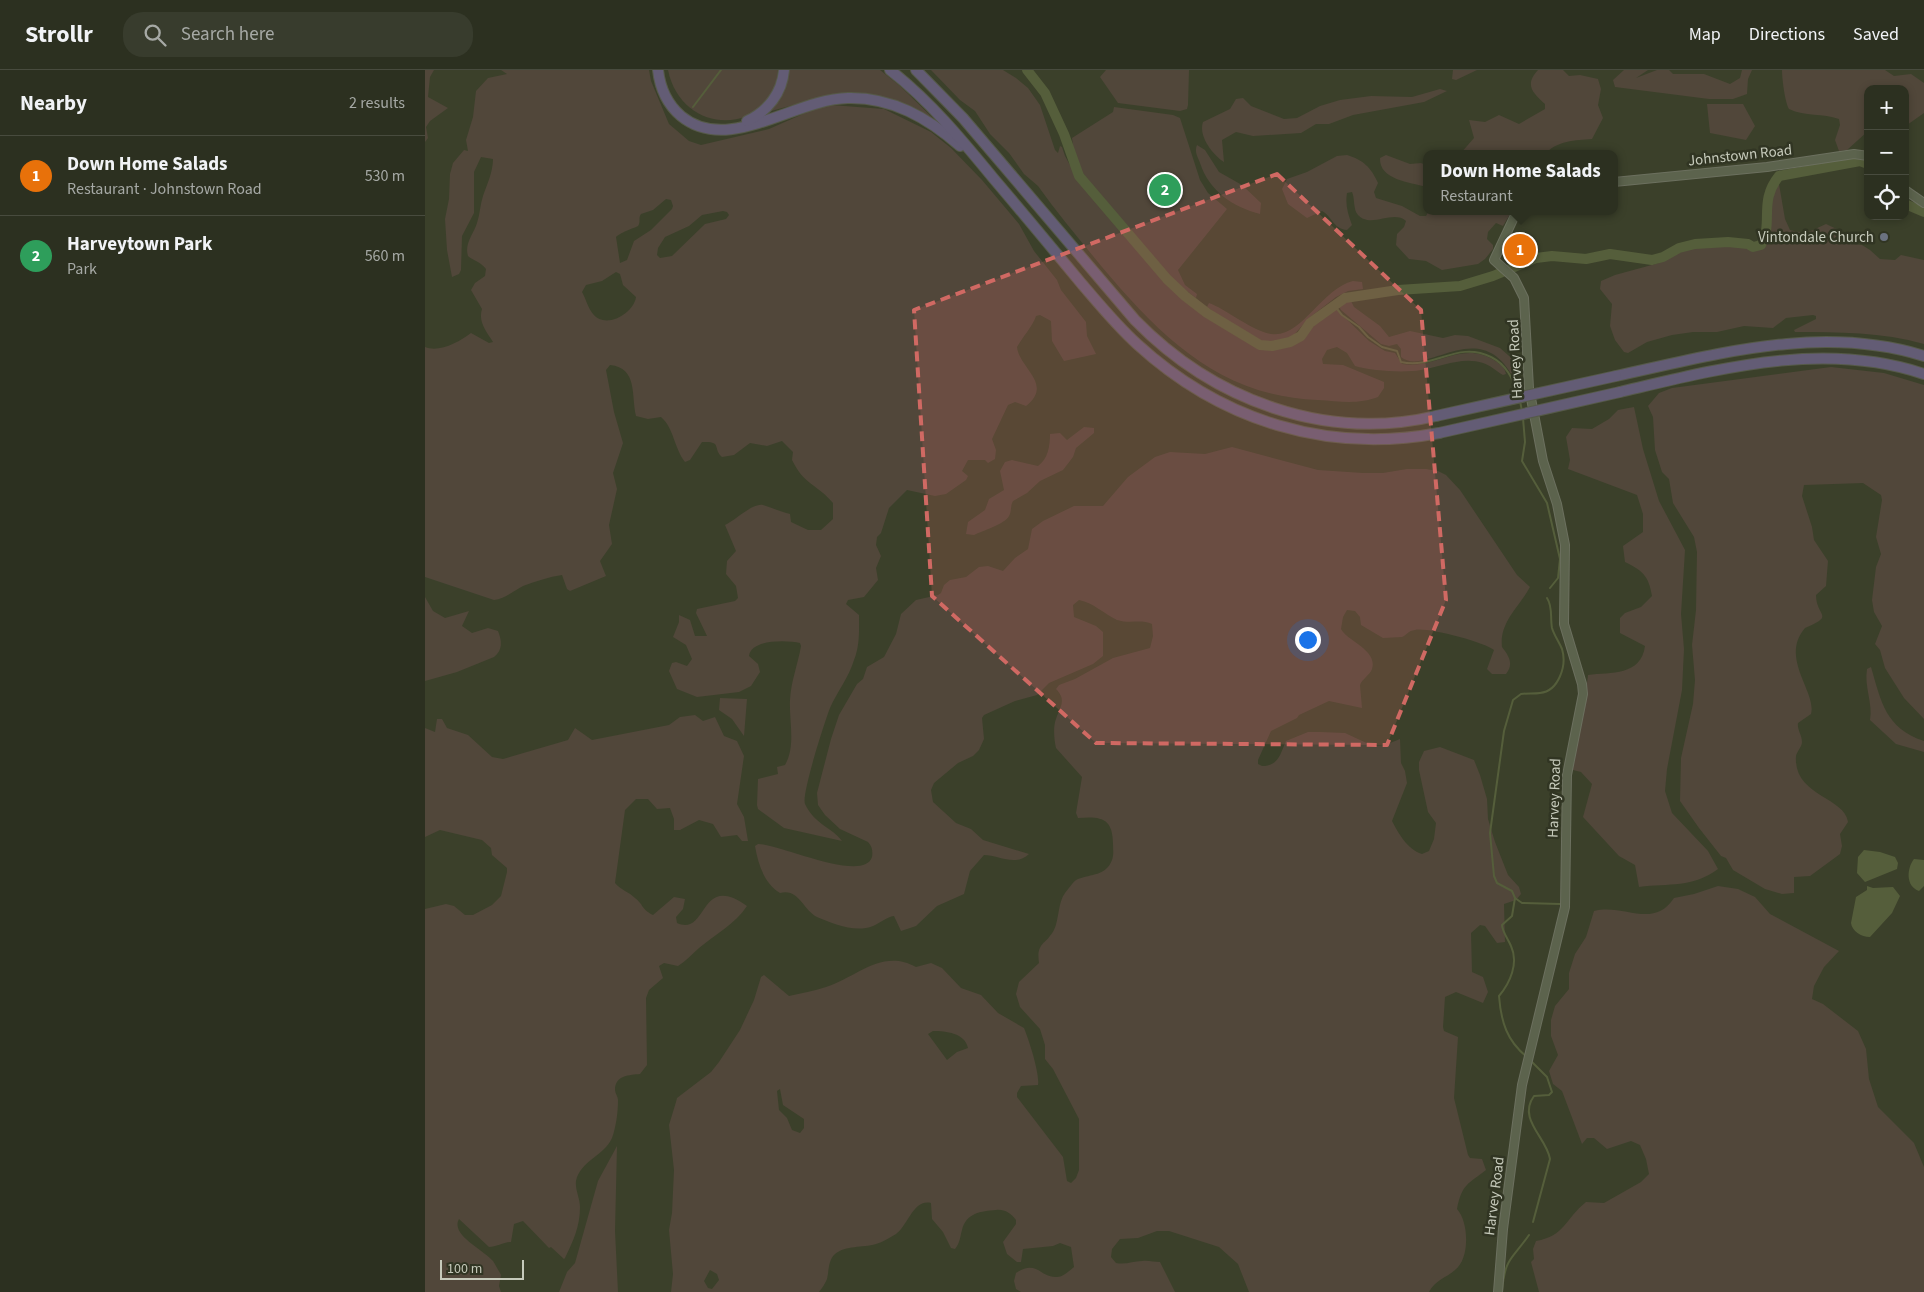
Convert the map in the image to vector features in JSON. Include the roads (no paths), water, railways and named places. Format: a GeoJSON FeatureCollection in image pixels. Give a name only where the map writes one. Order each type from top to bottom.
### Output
{"type":"FeatureCollection","features":[{"type":"Feature","properties":{"kind":"highway"},"geometry":{"type":"LineString","coordinates":[[658,70],[661,88],[674,109],[693,124],[709,130],[736,130],[827,100],[867,99],[895,105],[927,120],[983,165]]}},
{"type":"Feature","properties":{"kind":"highway"},"geometry":{"type":"LineString","coordinates":[[663,70],[668,92],[682,110],[696,120],[721,126],[746,122],[766,109],[779,89],[784,70]]}},
{"type":"Feature","properties":{"kind":"highway"},"geometry":{"type":"LineString","coordinates":[[890,70],[930,106],[983,165],[1135,343],[1167,369],[1209,397],[1265,423],[1324,437],[1385,440],[1439,433],[1743,365],[1791,360],[1833,359],[1872,363],[1924,374]]}},
{"type":"Feature","properties":{"kind":"highway"},"geometry":{"type":"LineString","coordinates":[[916,70],[963,118],[1135,320],[1163,347],[1196,371],[1251,400],[1308,418],[1368,424],[1404,422],[1715,354],[1784,343],[1813,341],[1871,344],[1924,356]]}},
{"type":"Feature","properties":{"kind":"street","name":"Johnstown Road"},"geometry":{"type":"LineString","coordinates":[[1618,182],[1767,167],[1854,154],[1864,155]]}},
{"type":"Feature","properties":{"kind":"street"},"geometry":{"type":"LineString","coordinates":[[1909,193],[1924,203]]}},
{"type":"Feature","properties":{"kind":"street","name":"Harvey Road"},"geometry":{"type":"LineString","coordinates":[[1498,1292],[1503,1229],[1528,1057],[1565,907],[1567,776],[1583,694],[1582,684],[1563,616],[1566,562],[1561,519],[1543,461],[1529,388],[1524,298],[1518,284],[1511,275],[1494,260],[1515,215]]}},
{"type":"Feature","properties":{"kind":"waterway"},"geometry":{"type":"LineString","coordinates":[[693,107],[721,70]]}},
{"type":"Feature","properties":{"kind":"waterway"},"geometry":{"type":"LineString","coordinates":[[1027,70],[1045,93],[1064,134],[1079,176],[1167,279],[1185,296],[1207,313],[1260,345],[1272,346],[1290,342],[1301,336],[1310,323],[1345,298],[1398,290],[1460,286],[1493,276],[1536,258],[1552,256],[1586,259],[1610,254],[1652,260],[1663,257],[1679,248],[1695,244],[1728,242],[1748,244],[1753,247],[1761,245],[1765,236],[1769,195],[1779,176],[1860,161],[1864,162]]}},
{"type":"Feature","properties":{"kind":"waterway"},"geometry":{"type":"LineString","coordinates":[[1909,206],[1924,212]]}},
{"type":"Feature","properties":{"kind":"waterway"},"geometry":{"type":"LineString","coordinates":[[1333,304],[1342,315],[1359,327],[1368,337],[1382,347],[1397,351],[1401,362],[1424,362],[1456,353],[1479,353],[1497,360],[1505,368],[1518,394]]}},
{"type":"Feature","properties":{"kind":"waterway"},"geometry":{"type":"LineString","coordinates":[[1520,401],[1522,411]]}},
{"type":"Feature","properties":{"kind":"waterway"},"geometry":{"type":"LineString","coordinates":[[1523,418],[1525,442],[1522,461],[1547,503],[1560,559],[1558,578],[1550,588]]}},
{"type":"Feature","properties":{"kind":"waterway"},"geometry":{"type":"LineString","coordinates":[[1527,1057],[1510,1038],[1501,1014],[1499,996],[1507,985],[1514,966],[1513,952],[1502,925],[1512,916],[1515,898],[1512,891],[1497,883],[1494,876],[1490,833],[1504,731],[1513,700],[1521,694],[1538,693],[1552,688],[1557,682],[1562,669],[1562,649],[1552,628],[1551,609],[1547,598]]}},
{"type":"Feature","properties":{"kind":"waterway"},"geometry":{"type":"LineString","coordinates":[[1515,898],[1522,903],[1560,904]]}},
{"type":"Feature","properties":{"kind":"waterway"},"geometry":{"type":"LineString","coordinates":[[1531,1061],[1547,1077],[1552,1092],[1549,1095],[1534,1096],[1530,1104],[1529,1113],[1531,1121],[1548,1151],[1550,1159],[1533,1222]]}},
{"type":"Feature","properties":{"kind":"waterway"},"geometry":{"type":"LineString","coordinates":[[1502,1292],[1507,1265],[1529,1235]]}},
{"type":"Feature","properties":{"kind":"place","name":"Harveytown Park"},"geometry":{"type":"Point","coordinates":[1165,190]}},
{"type":"Feature","properties":{"kind":"place","name":"Vintondale Church"},"geometry":{"type":"Point","coordinates":[1884,237]}},
{"type":"Feature","properties":{"kind":"place","name":"Down Home Salads"},"geometry":{"type":"Point","coordinates":[1520,250]}}]}
